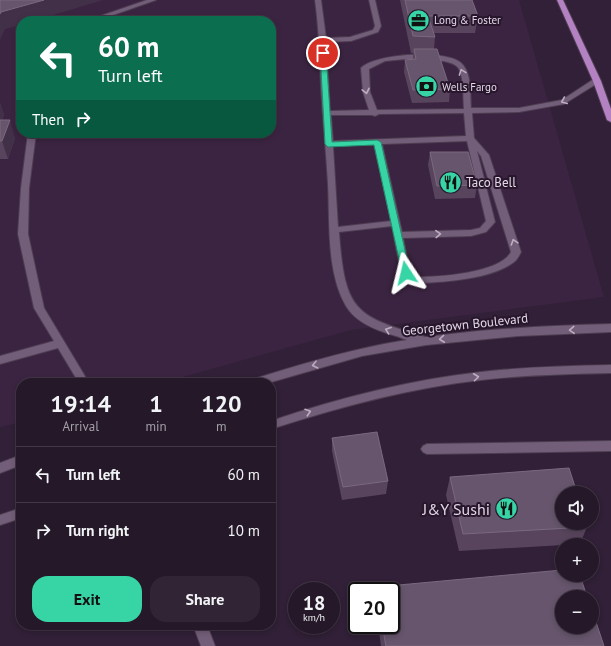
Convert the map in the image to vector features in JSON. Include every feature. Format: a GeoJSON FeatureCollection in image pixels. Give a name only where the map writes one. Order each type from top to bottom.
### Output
{"type":"FeatureCollection","features":[{"type":"Feature","properties":{"kind":"main road"},"geometry":{"type":"LineString","coordinates":[[560,0],[597,81],[611,120]]}},
{"type":"Feature","properties":{"kind":"street"},"geometry":{"type":"LineString","coordinates":[[104,16],[153,0]]}},
{"type":"Feature","properties":{"kind":"street"},"geometry":{"type":"LineString","coordinates":[[318,0],[322,40],[334,230],[342,291],[350,307],[368,322],[387,330],[425,341]]}},
{"type":"Feature","properties":{"kind":"street"},"geometry":{"type":"LineString","coordinates":[[322,40],[351,39],[376,31],[378,26],[372,0]]}},
{"type":"Feature","properties":{"kind":"street"},"geometry":{"type":"LineString","coordinates":[[375,114],[366,92],[365,68],[374,62],[392,58],[450,59],[459,64],[464,71],[470,138],[490,222],[483,230],[471,233],[399,235]]}},
{"type":"Feature","properties":{"kind":"street"},"geometry":{"type":"LineString","coordinates":[[326,113],[375,114],[468,110],[519,110],[564,102],[597,81]]}},
{"type":"Feature","properties":{"kind":"street"},"geometry":{"type":"LineString","coordinates":[[31,138],[25,188],[23,234],[39,308],[81,378]]}},
{"type":"Feature","properties":{"kind":"street"},"geometry":{"type":"LineString","coordinates":[[328,144],[470,138]]}},
{"type":"Feature","properties":{"kind":"street"},"geometry":{"type":"LineString","coordinates":[[377,142],[399,235],[406,273],[415,280],[482,272],[500,267],[516,256],[485,155],[470,138]]}},
{"type":"Feature","properties":{"kind":"street"},"geometry":{"type":"LineString","coordinates":[[334,230],[396,223]]}},
{"type":"Feature","properties":{"kind":"street","name":"Georgetown Boulevard"},"geometry":{"type":"LineString","coordinates":[[271,378],[364,353],[425,341],[486,334],[611,328]]}},
{"type":"Feature","properties":{"kind":"street"},"geometry":{"type":"LineString","coordinates":[[0,360],[61,343]]}},
{"type":"Feature","properties":{"kind":"street"},"geometry":{"type":"LineString","coordinates":[[276,423],[309,412],[383,392],[445,381],[510,373],[611,369]]}},
{"type":"Feature","properties":{"kind":"street"},"geometry":{"type":"LineString","coordinates":[[427,449],[611,446]]}},
{"type":"Feature","properties":{"kind":"street"},"geometry":{"type":"LineString","coordinates":[[0,468],[16,462]]}},
{"type":"Feature","properties":{"kind":"street"},"geometry":{"type":"LineString","coordinates":[[0,520],[16,515]]}},
{"type":"Feature","properties":{"kind":"street"},"geometry":{"type":"LineString","coordinates":[[202,630],[208,646]]}},
{"type":"Feature","properties":{"kind":"shaded area"},"geometry":{"type":"Polygon","coordinates":[[[0,0],[519,0],[604,297],[351,330],[179,378],[16,378],[16,423],[0,427],[0,0]]]}},
{"type":"Feature","properties":{"kind":"building"},"geometry":{"type":"Polygon","coordinates":[[[0,0],[44,0],[1,12],[0,14],[0,0]]]}},
{"type":"Feature","properties":{"kind":"building"},"geometry":{"type":"Polygon","coordinates":[[[405,0],[472,0],[478,16],[428,16],[435,37],[413,36],[405,0]]]}},
{"type":"Feature","properties":{"kind":"building"},"geometry":{"type":"Polygon","coordinates":[[[414,49],[437,49],[450,89],[413,90],[405,60],[416,59],[414,49]]]}},
{"type":"Feature","properties":{"kind":"building"},"geometry":{"type":"Polygon","coordinates":[[[0,120],[10,120],[2,141],[0,141],[0,120]]]}},
{"type":"Feature","properties":{"kind":"building"},"geometry":{"type":"Polygon","coordinates":[[[430,152],[468,152],[477,185],[437,186],[430,152]]]}},
{"type":"Feature","properties":{"kind":"building"},"geometry":{"type":"Polygon","coordinates":[[[377,432],[388,481],[343,487],[332,438],[377,432]]]}},
{"type":"Feature","properties":{"kind":"building"},"geometry":{"type":"Polygon","coordinates":[[[569,468],[575,486],[555,486],[555,529],[463,534],[450,477],[569,468]]]}},
{"type":"Feature","properties":{"kind":"building"},"geometry":{"type":"Polygon","coordinates":[[[555,571],[555,582],[582,582],[585,590],[555,590],[555,634],[599,634],[599,631],[604,646],[386,646],[384,634],[400,634],[400,585],[555,571]]]}},
{"type":"Feature","properties":{"kind":"place","name":"Long & Foster"},"geometry":{"type":"Point","coordinates":[418,20]}},
{"type":"Feature","properties":{"kind":"place","name":"Wells Fargo"},"geometry":{"type":"Point","coordinates":[426,87]}},
{"type":"Feature","properties":{"kind":"place","name":"Taco Bell"},"geometry":{"type":"Point","coordinates":[451,182]}},
{"type":"Feature","properties":{"kind":"place","name":"J&Y Sushi"},"geometry":{"type":"Point","coordinates":[506,509]}},
{"type":"Feature","properties":{"kind":"route"},"geometry":{"type":"LineString","coordinates":[[323,53],[328,144],[377,142],[399,235],[406,273]]}}]}
